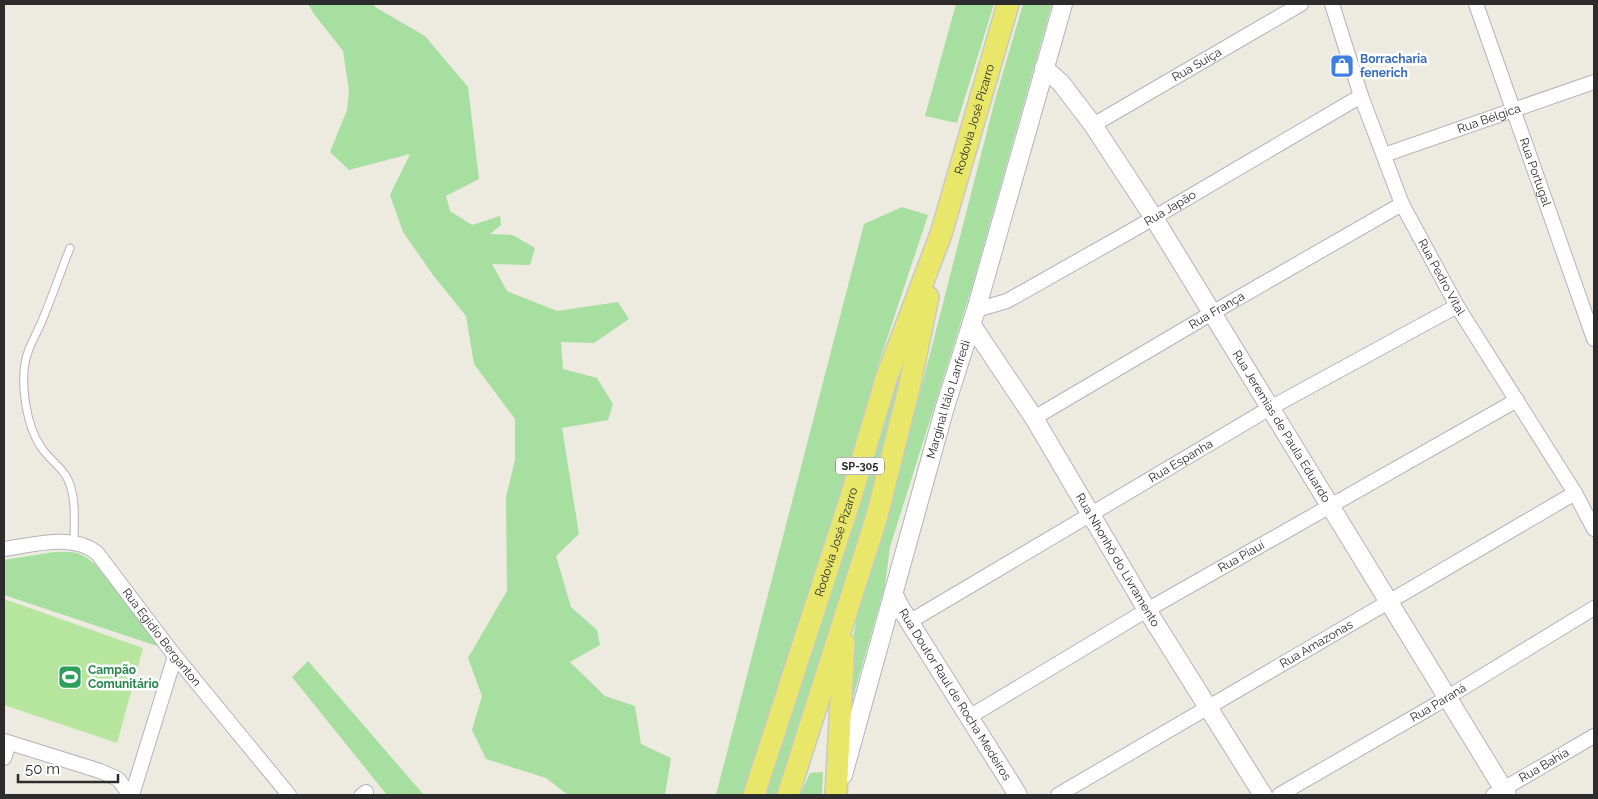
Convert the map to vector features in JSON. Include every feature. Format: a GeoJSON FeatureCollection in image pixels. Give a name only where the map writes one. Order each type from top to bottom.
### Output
{"type":"FeatureCollection","features":[{"type":"Feature","properties":{"kind":"main road","name":"Rodovia José Pizarro"},"geometry":{"type":"LineString","coordinates":[[788,795],[877,516],[902,416],[941,234],[1008,4]]}},
{"type":"Feature","properties":{"kind":"main road","name":"Rodovia José Pizarro"},"geometry":{"type":"LineString","coordinates":[[754,795],[850,500],[886,379],[941,234]]}},
{"type":"Feature","properties":{"kind":"main road"},"geometry":{"type":"LineString","coordinates":[[837,795],[846,610]]}},
{"type":"Feature","properties":{"kind":"street","name":"Marginal Itálo Lanfredi"},"geometry":{"type":"LineString","coordinates":[[837,795],[945,406],[974,317],[1063,4]]}},
{"type":"Feature","properties":{"kind":"street","name":"Rua Suiça"},"geometry":{"type":"LineString","coordinates":[[1093,125],[1301,4]]}},
{"type":"Feature","properties":{"kind":"street","name":"Rua Pedro Vital"},"geometry":{"type":"LineString","coordinates":[[1332,4],[1361,96],[1402,204],[1457,306],[1575,493],[1594,530]]}},
{"type":"Feature","properties":{"kind":"street","name":"Rua Portugal"},"geometry":{"type":"LineString","coordinates":[[1476,4],[1514,111],[1588,299],[1594,339]]}},
{"type":"Feature","properties":{"kind":"street","name":"Rua Jeremias de Paula Eduardo"},"geometry":{"type":"LineString","coordinates":[[1044,68],[1062,83],[1093,125],[1154,218],[1447,697],[1501,793]]}},
{"type":"Feature","properties":{"kind":"street","name":"Rua Bélgica"},"geometry":{"type":"LineString","coordinates":[[1384,155],[1594,82]]}},
{"type":"Feature","properties":{"kind":"street","name":"Rua Japão"},"geometry":{"type":"LineString","coordinates":[[974,317],[1008,301],[1154,218],[1361,96]]}},
{"type":"Feature","properties":{"kind":"street","name":"Rua França"},"geometry":{"type":"LineString","coordinates":[[1034,418],[1402,204]]}},
{"type":"Feature","properties":{"kind":"street","name":"Rua Espanha"},"geometry":{"type":"LineString","coordinates":[[909,622],[1270,408],[1457,306]]}},
{"type":"Feature","properties":{"kind":"street","name":"Rua Nhonhô do Livramento"},"geometry":{"type":"LineString","coordinates":[[974,317],[1147,610],[1263,795]]}},
{"type":"Feature","properties":{"kind":"street","name":"Rua Piauí"},"geometry":{"type":"LineString","coordinates":[[969,717],[1147,610],[1517,400]]}},
{"type":"Feature","properties":{"kind":"street","name":"Rua Amazonas"},"geometry":{"type":"LineString","coordinates":[[1058,795],[1575,493]]}},
{"type":"Feature","properties":{"kind":"street","name":"Rua Egidio Berganton"},"geometry":{"type":"LineString","coordinates":[[4,549],[57,542],[81,544],[97,553],[175,656],[289,795]]}},
{"type":"Feature","properties":{"kind":"street","name":"Rua Doutor Raul de Rocha Medeiros"},"geometry":{"type":"LineString","coordinates":[[893,593],[909,622],[1018,795]]}},
{"type":"Feature","properties":{"kind":"street","name":"Rua Paraná"},"geometry":{"type":"LineString","coordinates":[[1279,795],[1594,608]]}},
{"type":"Feature","properties":{"kind":"street"},"geometry":{"type":"LineString","coordinates":[[131,795],[175,656]]}},
{"type":"Feature","properties":{"kind":"street","name":"Rua Bahia"},"geometry":{"type":"LineString","coordinates":[[1501,793],[1594,736]]}},
{"type":"Feature","properties":{"kind":"street"},"geometry":{"type":"LineString","coordinates":[[4,758],[6,742],[100,771],[118,779],[131,795]]}},
{"type":"Feature","properties":{"kind":"lane"},"geometry":{"type":"LineString","coordinates":[[70,248],[44,318],[30,348],[23,379],[25,400],[40,446],[66,476],[72,493],[74,543]]}},
{"type":"Feature","properties":{"kind":"green space"},"geometry":{"type":"Polygon","coordinates":[[[308,4],[374,4],[375,7],[425,36],[468,87],[479,179],[446,196],[450,211],[472,225],[500,216],[501,225],[490,234],[513,235],[535,248],[530,265],[492,264],[507,291],[557,311],[618,302],[629,319],[594,343],[561,342],[563,369],[597,378],[613,404],[608,420],[562,428],[579,534],[556,556],[571,607],[597,630],[600,645],[570,662],[605,696],[635,706],[641,744],[671,758],[665,795],[568,795],[546,778],[486,759],[472,730],[482,696],[468,658],[507,591],[506,497],[515,460],[515,419],[474,364],[466,316],[433,275],[403,232],[390,195],[410,154],[349,170],[330,152],[347,110],[349,91],[343,51],[308,4]]]}},
{"type":"Feature","properties":{"kind":"green space"},"geometry":{"type":"Polygon","coordinates":[[[956,4],[994,4],[957,123],[925,116],[956,4]]]}},
{"type":"Feature","properties":{"kind":"green space"},"geometry":{"type":"Polygon","coordinates":[[[1023,4],[1052,4],[971,290],[890,547],[885,585],[843,733],[845,691],[857,615],[886,516],[901,451],[921,389],[995,100],[1023,4]]]}},
{"type":"Feature","properties":{"kind":"green space"},"geometry":{"type":"Polygon","coordinates":[[[902,207],[928,215],[878,366],[820,566],[746,795],[716,795],[864,224],[902,207]]]}},
{"type":"Feature","properties":{"kind":"green space"},"geometry":{"type":"Polygon","coordinates":[[[912,333],[902,388],[866,515],[780,795],[766,795],[842,555],[878,428],[912,333]]]}},
{"type":"Feature","properties":{"kind":"green space"},"geometry":{"type":"Polygon","coordinates":[[[54,552],[76,553],[95,564],[160,647],[4,595],[4,560],[54,552]]]}},
{"type":"Feature","properties":{"kind":"green space","name":"Campão Comunitário"},"geometry":{"type":"Polygon","coordinates":[[[4,599],[143,648],[117,743],[4,705],[4,599]]]}},
{"type":"Feature","properties":{"kind":"green space"},"geometry":{"type":"Polygon","coordinates":[[[308,661],[424,795],[387,795],[292,677],[308,661]]]}},
{"type":"Feature","properties":{"kind":"green space"},"geometry":{"type":"Polygon","coordinates":[[[823,772],[822,795],[800,795],[810,773],[823,772]]]}},
{"type":"Feature","properties":{"kind":"place","name":"Borracharia fenerich"},"geometry":{"type":"Point","coordinates":[1342,66]}},
{"type":"Feature","properties":{"kind":"place","name":"Campão Comunitário"},"geometry":{"type":"Point","coordinates":[70,677]}}]}
